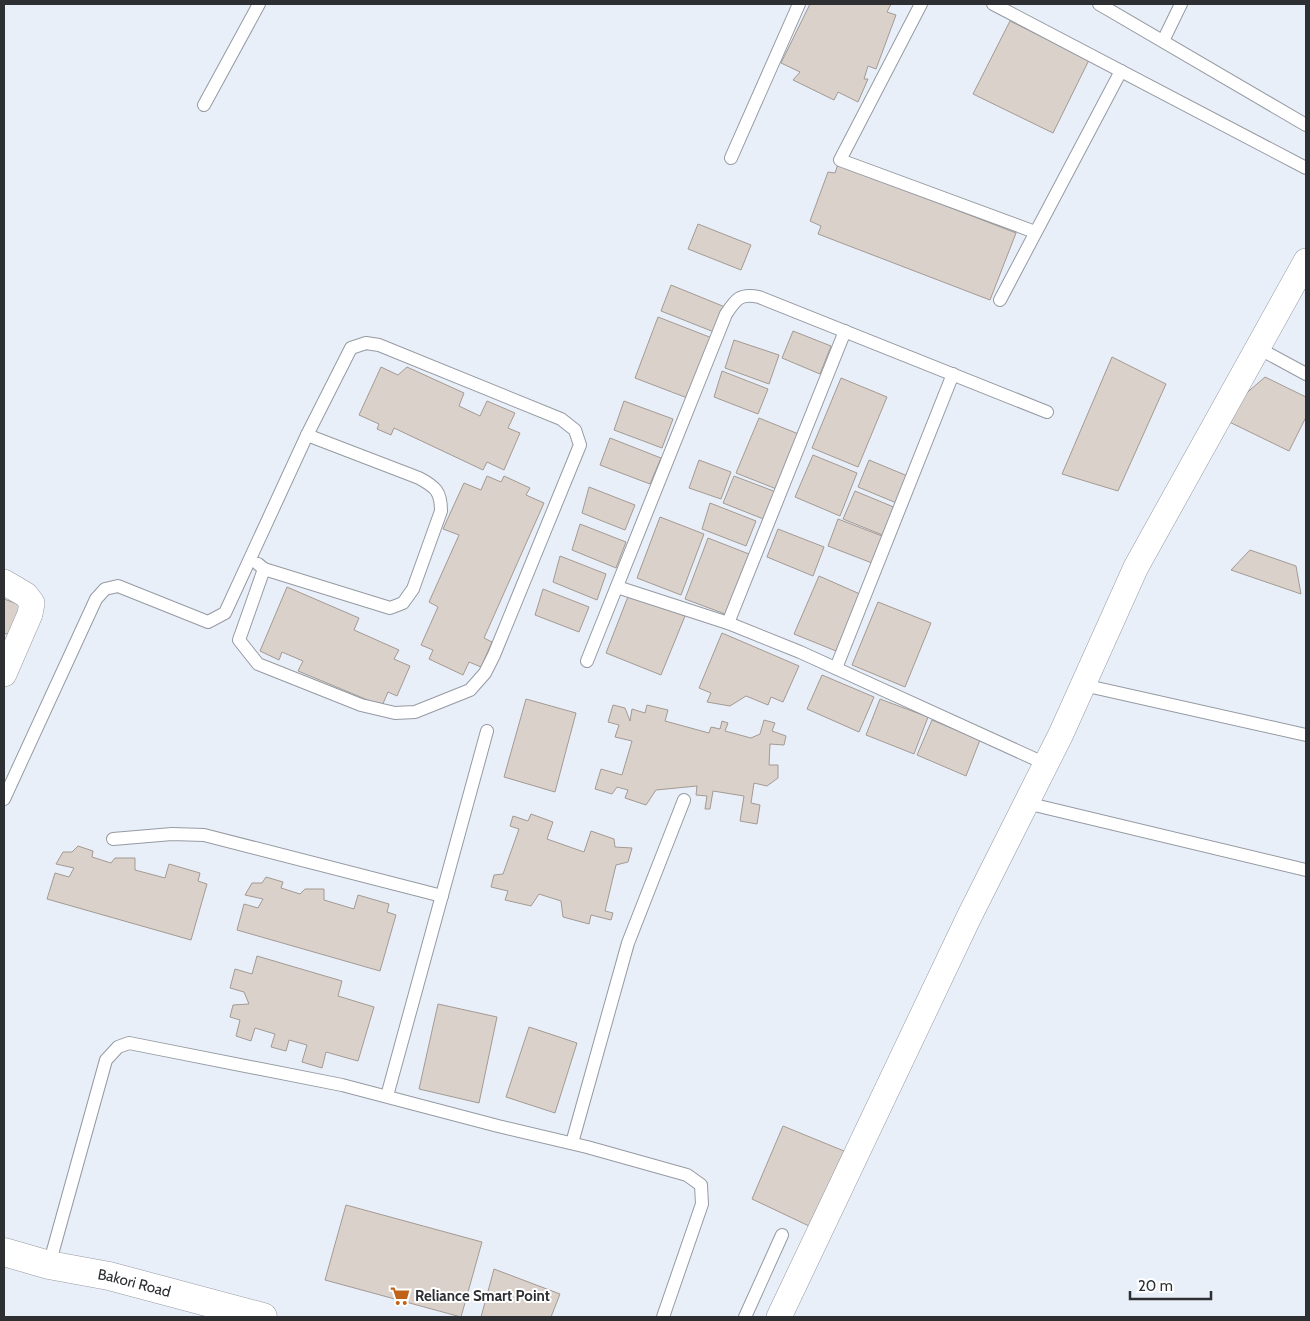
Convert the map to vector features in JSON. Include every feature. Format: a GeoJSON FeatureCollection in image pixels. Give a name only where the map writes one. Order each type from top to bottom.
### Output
{"type":"FeatureCollection","features":[{"type":"Feature","properties":{"kind":"street"},"geometry":{"type":"LineString","coordinates":[[780,1317],[969,917],[1046,764],[1136,568],[1306,262]]}},
{"type":"Feature","properties":{"kind":"street"},"geometry":{"type":"LineString","coordinates":[[4,582],[26,594],[32,602],[30,614],[4,674]]}},
{"type":"Feature","properties":{"kind":"street","name":"Bakori Road"},"geometry":{"type":"LineString","coordinates":[[4,1252],[49,1265],[109,1276],[263,1317]]}},
{"type":"Feature","properties":{"kind":"lane"},"geometry":{"type":"LineString","coordinates":[[204,105],[259,4]]}},
{"type":"Feature","properties":{"kind":"lane"},"geometry":{"type":"LineString","coordinates":[[731,158],[800,4]]}},
{"type":"Feature","properties":{"kind":"lane"},"geometry":{"type":"LineString","coordinates":[[921,4],[840,160],[1035,232]]}},
{"type":"Feature","properties":{"kind":"lane"},"geometry":{"type":"LineString","coordinates":[[993,4],[1306,168]]}},
{"type":"Feature","properties":{"kind":"lane"},"geometry":{"type":"LineString","coordinates":[[1099,4],[1306,125]]}},
{"type":"Feature","properties":{"kind":"lane"},"geometry":{"type":"LineString","coordinates":[[1163,41],[1181,4]]}},
{"type":"Feature","properties":{"kind":"lane"},"geometry":{"type":"LineString","coordinates":[[1000,300],[1121,71]]}},
{"type":"Feature","properties":{"kind":"lane"},"geometry":{"type":"LineString","coordinates":[[587,661],[722,323],[735,301],[747,294],[759,297],[1047,412]]}},
{"type":"Feature","properties":{"kind":"lane"},"geometry":{"type":"LineString","coordinates":[[728,623],[845,331]]}},
{"type":"Feature","properties":{"kind":"lane"},"geometry":{"type":"LineString","coordinates":[[4,800],[96,599],[106,589],[118,586],[208,622],[225,613],[307,435],[351,348],[366,343],[378,345],[561,419],[576,430],[580,445],[484,673],[470,690],[415,712],[395,713],[361,705],[258,664],[239,640],[264,569]]}},
{"type":"Feature","properties":{"kind":"lane"},"geometry":{"type":"LineString","coordinates":[[1258,348],[1306,374]]}},
{"type":"Feature","properties":{"kind":"lane"},"geometry":{"type":"LineString","coordinates":[[836,668],[953,374]]}},
{"type":"Feature","properties":{"kind":"lane"},"geometry":{"type":"LineString","coordinates":[[250,558],[264,569],[390,608],[403,603],[413,589],[441,511],[441,498],[433,486],[420,478],[307,435]]}},
{"type":"Feature","properties":{"kind":"lane"},"geometry":{"type":"LineString","coordinates":[[617,587],[728,623],[836,668],[1046,764]]}},
{"type":"Feature","properties":{"kind":"lane"},"geometry":{"type":"LineString","coordinates":[[1083,685],[1306,735]]}},
{"type":"Feature","properties":{"kind":"lane"},"geometry":{"type":"LineString","coordinates":[[387,1096],[487,730]]}},
{"type":"Feature","properties":{"kind":"lane"},"geometry":{"type":"LineString","coordinates":[[572,1143],[628,943],[684,800]]}},
{"type":"Feature","properties":{"kind":"lane"},"geometry":{"type":"LineString","coordinates":[[1026,803],[1306,870]]}},
{"type":"Feature","properties":{"kind":"lane"},"geometry":{"type":"LineString","coordinates":[[113,839],[172,834],[204,835],[442,896]]}},
{"type":"Feature","properties":{"kind":"lane"},"geometry":{"type":"LineString","coordinates":[[49,1265],[106,1060],[118,1048],[130,1043],[342,1085],[572,1143],[687,1175],[701,1185],[702,1204],[663,1317]]}},
{"type":"Feature","properties":{"kind":"lane"},"geometry":{"type":"LineString","coordinates":[[745,1317],[782,1235]]}},
{"type":"Feature","properties":{"kind":"building"},"geometry":{"type":"Polygon","coordinates":[[[810,4],[891,4],[887,12],[896,15],[876,69],[868,66],[864,79],[868,79],[858,102],[838,92],[834,100],[793,80],[800,72],[781,63],[810,4]]]}},
{"type":"Feature","properties":{"kind":"building"},"geometry":{"type":"Polygon","coordinates":[[[1010,21],[1089,60],[1053,133],[973,94],[1010,21]]]}},
{"type":"Feature","properties":{"kind":"building"},"geometry":{"type":"Polygon","coordinates":[[[838,164],[1016,233],[990,300],[818,234],[821,226],[810,221],[828,172],[835,173],[838,164]]]}},
{"type":"Feature","properties":{"kind":"building"},"geometry":{"type":"Polygon","coordinates":[[[698,224],[751,245],[741,270],[688,249],[698,224]]]}},
{"type":"Feature","properties":{"kind":"building"},"geometry":{"type":"Polygon","coordinates":[[[671,285],[725,307],[714,332],[661,311],[671,285]]]}},
{"type":"Feature","properties":{"kind":"building"},"geometry":{"type":"Polygon","coordinates":[[[658,317],[712,338],[690,399],[635,378],[658,317]]]}},
{"type":"Feature","properties":{"kind":"building"},"geometry":{"type":"Polygon","coordinates":[[[793,331],[831,346],[820,374],[782,358],[793,331]]]}},
{"type":"Feature","properties":{"kind":"building"},"geometry":{"type":"Polygon","coordinates":[[[734,340],[779,355],[769,384],[725,368],[734,340]]]}},
{"type":"Feature","properties":{"kind":"building"},"geometry":{"type":"Polygon","coordinates":[[[1112,357],[1166,384],[1118,491],[1062,474],[1112,357]]]}},
{"type":"Feature","properties":{"kind":"building"},"geometry":{"type":"Polygon","coordinates":[[[381,367],[398,375],[407,367],[464,393],[459,406],[480,416],[487,401],[515,413],[508,428],[520,433],[504,470],[487,462],[483,470],[394,428],[391,435],[377,429],[379,424],[359,415],[381,367]]]}},
{"type":"Feature","properties":{"kind":"building"},"geometry":{"type":"Polygon","coordinates":[[[722,371],[768,389],[758,414],[714,397],[722,371]]]}},
{"type":"Feature","properties":{"kind":"building"},"geometry":{"type":"Polygon","coordinates":[[[1265,377],[1306,397],[1306,417],[1289,451],[1219,417],[1265,377]]]}},
{"type":"Feature","properties":{"kind":"building"},"geometry":{"type":"Polygon","coordinates":[[[841,378],[887,397],[858,467],[812,448],[841,378]]]}},
{"type":"Feature","properties":{"kind":"building"},"geometry":{"type":"Polygon","coordinates":[[[624,401],[673,419],[662,448],[614,430],[624,401]]]}},
{"type":"Feature","properties":{"kind":"building"},"geometry":{"type":"Polygon","coordinates":[[[759,418],[801,435],[779,490],[736,473],[759,418]]]}},
{"type":"Feature","properties":{"kind":"building"},"geometry":{"type":"Polygon","coordinates":[[[610,438],[661,458],[650,484],[600,465],[610,438]]]}},
{"type":"Feature","properties":{"kind":"building"},"geometry":{"type":"Polygon","coordinates":[[[813,455],[857,473],[840,516],[795,497],[813,455]]]}},
{"type":"Feature","properties":{"kind":"building"},"geometry":{"type":"Polygon","coordinates":[[[699,460],[731,472],[721,499],[689,488],[699,460]]]}},
{"type":"Feature","properties":{"kind":"building"},"geometry":{"type":"Polygon","coordinates":[[[869,460],[910,477],[899,504],[858,487],[869,460]]]}},
{"type":"Feature","properties":{"kind":"building"},"geometry":{"type":"Polygon","coordinates":[[[487,476],[501,482],[504,476],[530,488],[526,495],[544,503],[484,638],[492,642],[481,667],[469,662],[463,675],[429,659],[433,650],[421,645],[438,607],[429,602],[459,535],[443,529],[464,483],[481,490],[487,476]]]}},
{"type":"Feature","properties":{"kind":"building"},"geometry":{"type":"Polygon","coordinates":[[[734,476],[776,492],[766,520],[723,503],[734,476]]]}},
{"type":"Feature","properties":{"kind":"building"},"geometry":{"type":"Polygon","coordinates":[[[589,487],[635,505],[625,530],[582,513],[589,487]]]}},
{"type":"Feature","properties":{"kind":"building"},"geometry":{"type":"Polygon","coordinates":[[[855,491],[896,508],[885,536],[843,519],[855,491]]]}},
{"type":"Feature","properties":{"kind":"building"},"geometry":{"type":"Polygon","coordinates":[[[710,503],[756,521],[746,546],[702,529],[710,503]]]}},
{"type":"Feature","properties":{"kind":"building"},"geometry":{"type":"Polygon","coordinates":[[[660,517],[704,534],[681,595],[637,578],[660,517]]]}},
{"type":"Feature","properties":{"kind":"building"},"geometry":{"type":"Polygon","coordinates":[[[838,519],[882,536],[872,563],[828,546],[838,519]]]}},
{"type":"Feature","properties":{"kind":"building"},"geometry":{"type":"Polygon","coordinates":[[[580,524],[626,542],[616,568],[572,550],[580,524]]]}},
{"type":"Feature","properties":{"kind":"building"},"geometry":{"type":"Polygon","coordinates":[[[778,529],[824,547],[813,576],[767,557],[778,529]]]}},
{"type":"Feature","properties":{"kind":"building"},"geometry":{"type":"Polygon","coordinates":[[[708,538],[749,554],[725,614],[685,599],[708,538]]]}},
{"type":"Feature","properties":{"kind":"building"},"geometry":{"type":"Polygon","coordinates":[[[1250,550],[1296,566],[1301,594],[1231,570],[1250,550]]]}},
{"type":"Feature","properties":{"kind":"building"},"geometry":{"type":"Polygon","coordinates":[[[560,556],[606,574],[597,600],[553,582],[560,556]]]}},
{"type":"Feature","properties":{"kind":"building"},"geometry":{"type":"Polygon","coordinates":[[[819,576],[860,594],[836,651],[794,634],[819,576]]]}},
{"type":"Feature","properties":{"kind":"building"},"geometry":{"type":"Polygon","coordinates":[[[287,587],[359,618],[354,630],[399,650],[394,659],[410,666],[397,696],[388,692],[382,706],[298,671],[303,661],[282,652],[279,660],[260,651],[287,587]]]}},
{"type":"Feature","properties":{"kind":"building"},"geometry":{"type":"Polygon","coordinates":[[[543,589],[589,607],[579,632],[535,615],[543,589]]]}},
{"type":"Feature","properties":{"kind":"building"},"geometry":{"type":"Polygon","coordinates":[[[629,594],[685,616],[661,675],[606,653],[629,594]]]}},
{"type":"Feature","properties":{"kind":"building"},"geometry":{"type":"Polygon","coordinates":[[[4,599],[23,606],[12,636],[4,633],[4,599]]]}},
{"type":"Feature","properties":{"kind":"building"},"geometry":{"type":"Polygon","coordinates":[[[878,602],[931,623],[905,687],[852,665],[878,602]]]}},
{"type":"Feature","properties":{"kind":"building"},"geometry":{"type":"Polygon","coordinates":[[[722,633],[799,666],[783,702],[771,697],[768,705],[746,696],[730,706],[707,702],[711,693],[699,688],[722,633]]]}},
{"type":"Feature","properties":{"kind":"building"},"geometry":{"type":"Polygon","coordinates":[[[822,675],[874,697],[859,732],[807,709],[822,675]]]}},
{"type":"Feature","properties":{"kind":"building"},"geometry":{"type":"Polygon","coordinates":[[[526,699],[576,713],[555,792],[504,777],[526,699]]]}},
{"type":"Feature","properties":{"kind":"building"},"geometry":{"type":"Polygon","coordinates":[[[880,699],[928,717],[914,754],[866,735],[880,699]]]}},
{"type":"Feature","properties":{"kind":"building"},"geometry":{"type":"Polygon","coordinates":[[[613,705],[625,708],[630,721],[632,709],[645,713],[647,705],[668,710],[665,721],[709,733],[711,727],[720,729],[722,721],[728,723],[725,731],[751,738],[760,734],[764,720],[775,723],[772,731],[786,736],[784,745],[770,744],[769,765],[778,765],[778,778],[767,786],[754,783],[751,803],[760,805],[757,824],[740,821],[744,796],[713,791],[710,809],[705,809],[707,796],[696,795],[697,786],[656,790],[646,805],[625,798],[628,790],[617,787],[612,794],[595,789],[601,769],[622,775],[632,741],[615,737],[619,725],[608,722],[613,705]]]}},
{"type":"Feature","properties":{"kind":"building"},"geometry":{"type":"Polygon","coordinates":[[[932,720],[980,740],[966,776],[917,755],[932,720]]]}},
{"type":"Feature","properties":{"kind":"building"},"geometry":{"type":"Polygon","coordinates":[[[531,814],[553,822],[547,839],[584,852],[591,831],[614,839],[615,847],[632,848],[628,862],[616,865],[605,911],[613,913],[611,920],[591,915],[589,924],[563,917],[561,901],[539,894],[531,906],[505,900],[508,891],[491,887],[494,875],[503,874],[519,829],[510,826],[513,816],[528,821],[531,814]]]}},
{"type":"Feature","properties":{"kind":"building"},"geometry":{"type":"Polygon","coordinates":[[[78,846],[93,851],[92,857],[111,863],[115,858],[135,858],[135,870],[165,878],[169,864],[200,873],[198,881],[207,884],[191,940],[47,899],[55,873],[69,877],[74,868],[56,864],[63,852],[72,852],[78,846]]]}},
{"type":"Feature","properties":{"kind":"building"},"geometry":{"type":"Polygon","coordinates":[[[266,877],[283,882],[281,888],[300,894],[305,889],[324,889],[324,900],[354,909],[358,895],[389,904],[387,912],[396,915],[380,971],[237,930],[244,904],[258,908],[263,899],[245,895],[252,883],[262,883],[266,877]]]}},
{"type":"Feature","properties":{"kind":"building"},"geometry":{"type":"Polygon","coordinates":[[[257,956],[342,981],[338,996],[374,1007],[358,1061],[326,1052],[322,1068],[302,1062],[307,1045],[289,1040],[286,1051],[271,1047],[275,1034],[255,1028],[251,1041],[236,1036],[240,1020],[230,1017],[233,1005],[249,1004],[244,992],[230,988],[235,969],[252,974],[257,956]]]}},
{"type":"Feature","properties":{"kind":"building"},"geometry":{"type":"Polygon","coordinates":[[[438,1004],[497,1017],[479,1103],[419,1089],[438,1004]]]}},
{"type":"Feature","properties":{"kind":"building"},"geometry":{"type":"Polygon","coordinates":[[[529,1027],[577,1043],[555,1113],[506,1097],[529,1027]]]}},
{"type":"Feature","properties":{"kind":"building"},"geometry":{"type":"Polygon","coordinates":[[[783,1126],[844,1151],[809,1226],[752,1199],[783,1126]]]}},
{"type":"Feature","properties":{"kind":"building"},"geometry":{"type":"Polygon","coordinates":[[[346,1205],[482,1242],[461,1317],[325,1280],[346,1205]]]}},
{"type":"Feature","properties":{"kind":"building"},"geometry":{"type":"Polygon","coordinates":[[[494,1269],[560,1294],[551,1317],[481,1317],[494,1269]]]}},
{"type":"Feature","properties":{"kind":"place","name":"Reliance Smart Point"},"geometry":{"type":"Point","coordinates":[400,1296]}}]}
